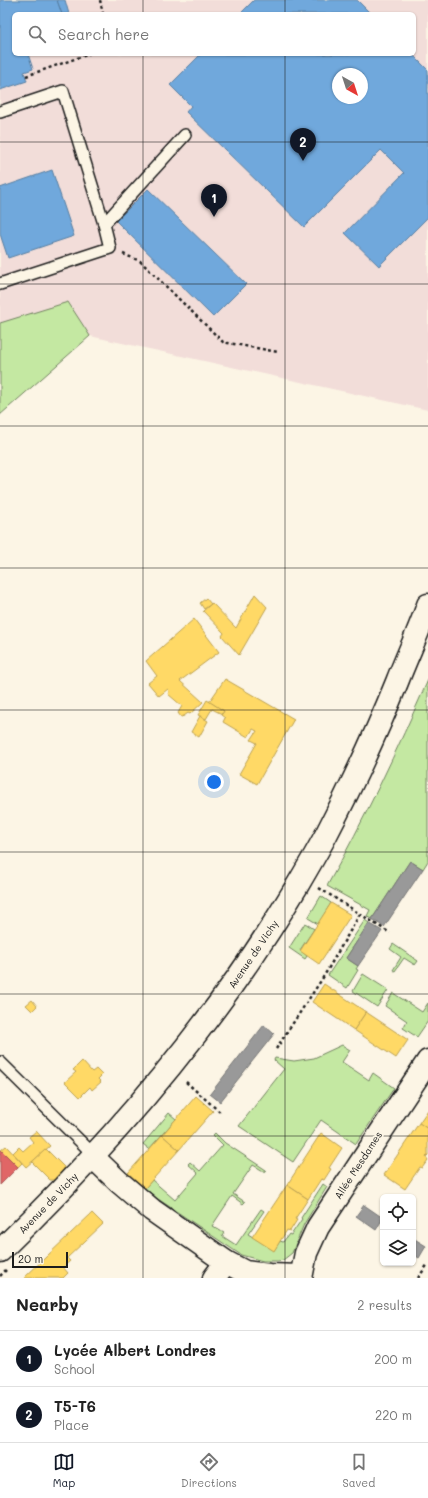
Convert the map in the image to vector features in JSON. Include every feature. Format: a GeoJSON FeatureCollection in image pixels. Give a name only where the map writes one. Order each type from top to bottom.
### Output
{"type":"FeatureCollection","features":[{"type":"Feature","properties":{"kind":"main road","name":"Avenue de Vichy"},"geometry":{"type":"LineString","coordinates":[[0,1251],[40,1213],[93,1157],[171,1067],[217,1007],[273,927],[326,836],[374,738],[428,605]]}},
{"type":"Feature","properties":{"kind":"main road","name":"Allée Mesdames"},"geometry":{"type":"LineString","coordinates":[[301,1277],[306,1253],[318,1227],[428,1061]]}},
{"type":"Feature","properties":{"kind":"main road"},"geometry":{"type":"LineString","coordinates":[[93,1157],[119,1182],[220,1270],[301,1277]]}},
{"type":"Feature","properties":{"kind":"lane"},"geometry":{"type":"LineString","coordinates":[[0,112],[63,91],[110,248],[0,284]]}},
{"type":"Feature","properties":{"kind":"lane"},"geometry":{"type":"LineString","coordinates":[[104,224],[185,135]]}},
{"type":"Feature","properties":{"kind":"lane"},"geometry":{"type":"LineString","coordinates":[[0,1062],[86,1147],[93,1157]]}},
{"type":"Feature","properties":{"kind":"path"},"geometry":{"type":"LineString","coordinates":[[100,0],[102,12]]}},
{"type":"Feature","properties":{"kind":"path"},"geometry":{"type":"LineString","coordinates":[[26,76],[83,56]]}},
{"type":"Feature","properties":{"kind":"path"},"geometry":{"type":"LineString","coordinates":[[110,248],[140,261],[223,342],[278,352]]}},
{"type":"Feature","properties":{"kind":"path"},"geometry":{"type":"LineString","coordinates":[[319,888],[390,933]]}},
{"type":"Feature","properties":{"kind":"path"},"geometry":{"type":"LineString","coordinates":[[276,1049],[324,976],[360,914]]}},
{"type":"Feature","properties":{"kind":"path"},"geometry":{"type":"LineString","coordinates":[[186,1082],[221,1113]]}},
{"type":"Feature","properties":{"kind":"path"},"geometry":{"type":"LineString","coordinates":[[418,1278],[428,1264]]}},
{"type":"Feature","properties":{"kind":"shaded area"},"geometry":{"type":"Polygon","coordinates":[[[0,0],[428,0],[428,410],[90,336],[0,415],[0,0]]]}},
{"type":"Feature","properties":{"kind":"green space"},"geometry":{"type":"Polygon","coordinates":[[[68,302],[90,336],[0,415],[0,323],[68,302]]]}},
{"type":"Feature","properties":{"kind":"green space"},"geometry":{"type":"Polygon","coordinates":[[[428,680],[428,861],[423,869],[410,861],[372,919],[367,916],[370,910],[327,886],[380,784],[428,680]]]}},
{"type":"Feature","properties":{"kind":"green space"},"geometry":{"type":"Polygon","coordinates":[[[321,896],[331,903],[318,924],[308,918],[321,896]]]}},
{"type":"Feature","properties":{"kind":"green space"},"geometry":{"type":"Polygon","coordinates":[[[365,920],[369,923],[346,958],[358,966],[356,969],[358,970],[347,988],[328,975],[365,920]]]}},
{"type":"Feature","properties":{"kind":"green space"},"geometry":{"type":"Polygon","coordinates":[[[305,923],[314,929],[300,950],[307,956],[305,959],[289,948],[305,923]]]}},
{"type":"Feature","properties":{"kind":"green space"},"geometry":{"type":"Polygon","coordinates":[[[393,944],[418,961],[415,965],[404,958],[395,971],[393,970],[401,957],[390,949],[393,944]]]}},
{"type":"Feature","properties":{"kind":"green space"},"geometry":{"type":"Polygon","coordinates":[[[363,974],[388,990],[377,1007],[353,991],[363,974]]]}},
{"type":"Feature","properties":{"kind":"green space"},"geometry":{"type":"Polygon","coordinates":[[[393,993],[422,1012],[428,1003],[428,1021],[417,1037],[403,1028],[407,1021],[385,1006],[393,993]]]}},
{"type":"Feature","properties":{"kind":"green space"},"geometry":{"type":"Polygon","coordinates":[[[342,1045],[350,1050],[342,1062],[369,1080],[373,1073],[394,1088],[356,1144],[321,1120],[293,1162],[239,1126],[284,1069],[274,1060],[275,1058],[294,1061],[314,1058],[342,1045]]]}},
{"type":"Feature","properties":{"kind":"green space"},"geometry":{"type":"Polygon","coordinates":[[[169,1113],[176,1119],[149,1149],[143,1144],[169,1113]]]}},
{"type":"Feature","properties":{"kind":"green space"},"geometry":{"type":"Polygon","coordinates":[[[215,1133],[225,1143],[266,1170],[265,1172],[253,1165],[233,1194],[245,1202],[243,1204],[232,1196],[212,1226],[224,1233],[222,1236],[236,1245],[261,1209],[264,1211],[248,1234],[274,1250],[280,1241],[283,1242],[289,1234],[291,1235],[323,1184],[327,1187],[304,1224],[292,1253],[283,1260],[263,1261],[241,1255],[158,1199],[145,1188],[152,1180],[175,1200],[198,1173],[188,1164],[190,1162],[200,1171],[223,1145],[213,1135],[215,1133]]]}},
{"type":"Feature","properties":{"kind":"building: Homes"},"geometry":{"type":"Polygon","coordinates":[[[255,594],[267,607],[239,655],[222,636],[224,633],[203,611],[212,603],[236,628],[255,594]]]}},
{"type":"Feature","properties":{"kind":"building: Homes"},"geometry":{"type":"Polygon","coordinates":[[[206,598],[211,604],[204,609],[200,603],[206,598]]]}},
{"type":"Feature","properties":{"kind":"building: Homes"},"geometry":{"type":"Polygon","coordinates":[[[194,619],[219,652],[180,681],[203,702],[190,714],[188,713],[181,717],[178,713],[182,706],[168,694],[168,689],[159,696],[148,683],[157,676],[146,661],[194,619]]]}},
{"type":"Feature","properties":{"kind":"building: Homes"},"geometry":{"type":"Polygon","coordinates":[[[225,679],[294,719],[257,784],[239,774],[257,743],[251,740],[257,731],[253,729],[248,737],[223,722],[225,718],[221,715],[224,711],[209,702],[225,679]]]}},
{"type":"Feature","properties":{"kind":"building: Homes"},"geometry":{"type":"Polygon","coordinates":[[[207,700],[224,711],[222,714],[212,709],[206,719],[198,715],[207,700]]]}},
{"type":"Feature","properties":{"kind":"building: Homes"},"geometry":{"type":"Polygon","coordinates":[[[200,716],[208,721],[199,737],[191,732],[200,716]]]}},
{"type":"Feature","properties":{"kind":"building: Homes"},"geometry":{"type":"Polygon","coordinates":[[[331,903],[351,915],[319,964],[300,951],[331,903]]]}},
{"type":"Feature","properties":{"kind":"building: Homes"},"geometry":{"type":"Polygon","coordinates":[[[324,984],[366,1012],[354,1030],[312,1002],[324,984]]]}},
{"type":"Feature","properties":{"kind":"building: Homes"},"geometry":{"type":"Polygon","coordinates":[[[32,1000],[37,1006],[32,1011],[26,1005],[32,1000]]]}},
{"type":"Feature","properties":{"kind":"building: Homes"},"geometry":{"type":"Polygon","coordinates":[[[366,1012],[408,1040],[396,1058],[354,1030],[366,1012]]]}},
{"type":"Feature","properties":{"kind":"building: Homes"},"geometry":{"type":"Polygon","coordinates":[[[82,1061],[92,1072],[96,1069],[102,1075],[98,1079],[101,1082],[92,1090],[90,1087],[80,1097],[65,1082],[76,1072],[73,1070],[82,1061]]]}},
{"type":"Feature","properties":{"kind":"building: Homes"},"geometry":{"type":"Polygon","coordinates":[[[196,1096],[213,1111],[179,1150],[162,1135],[196,1096]]]}},
{"type":"Feature","properties":{"kind":"building: Homes"},"geometry":{"type":"Polygon","coordinates":[[[428,1110],[428,1129],[419,1123],[428,1110]]]}},
{"type":"Feature","properties":{"kind":"building: Homes"},"geometry":{"type":"Polygon","coordinates":[[[419,1123],[428,1129],[428,1155],[426,1157],[428,1160],[422,1168],[420,1167],[405,1189],[384,1175],[419,1123]]]}},
{"type":"Feature","properties":{"kind":"building: Homes"},"geometry":{"type":"Polygon","coordinates":[[[36,1131],[50,1146],[26,1167],[13,1153],[19,1147],[23,1151],[33,1142],[29,1137],[36,1131]]]}},
{"type":"Feature","properties":{"kind":"building: Homes"},"geometry":{"type":"Polygon","coordinates":[[[321,1133],[342,1148],[329,1168],[331,1169],[324,1180],[321,1179],[308,1199],[287,1185],[321,1133]]]}},
{"type":"Feature","properties":{"kind":"building: Homes"},"geometry":{"type":"Polygon","coordinates":[[[162,1135],[179,1150],[145,1188],[128,1173],[162,1135]]]}},
{"type":"Feature","properties":{"kind":"building: Homes"},"geometry":{"type":"Polygon","coordinates":[[[6,1146],[22,1163],[18,1167],[1,1150],[6,1146]]]}},
{"type":"Feature","properties":{"kind":"building: Homes"},"geometry":{"type":"Polygon","coordinates":[[[46,1149],[64,1167],[64,1171],[54,1180],[50,1180],[32,1162],[46,1149]]]}},
{"type":"Feature","properties":{"kind":"building: Homes"},"geometry":{"type":"Polygon","coordinates":[[[287,1185],[308,1199],[295,1219],[297,1220],[290,1231],[287,1230],[274,1251],[252,1237],[287,1185]]]}},
{"type":"Feature","properties":{"kind":"building: Homes"},"geometry":{"type":"Polygon","coordinates":[[[92,1213],[103,1224],[67,1258],[70,1261],[63,1267],[68,1273],[63,1278],[24,1278],[92,1213]]]}},
{"type":"Feature","properties":{"kind":"building: Shops"},"geometry":{"type":"Polygon","coordinates":[[[1,1150],[18,1167],[0,1185],[0,1152],[1,1150]]]}},
{"type":"Feature","properties":{"kind":"building: Schools"},"geometry":{"type":"Polygon","coordinates":[[[0,0],[57,0],[61,12],[12,12],[12,56],[29,56],[33,69],[24,72],[27,81],[0,90],[0,0]]]}},
{"type":"Feature","properties":{"kind":"building: Schools"},"geometry":{"type":"Polygon","coordinates":[[[57,0],[65,0],[68,12],[61,12],[57,0]]]}},
{"type":"Feature","properties":{"kind":"building: Schools"},"geometry":{"type":"Polygon","coordinates":[[[254,0],[357,0],[369,12],[242,12],[254,0]]]}},
{"type":"Feature","properties":{"kind":"building: Schools"},"geometry":{"type":"Polygon","coordinates":[[[199,56],[414,56],[428,70],[428,217],[379,266],[345,233],[404,173],[381,150],[304,227],[186,112],[191,106],[170,85],[199,56]]]}},
{"type":"Feature","properties":{"kind":"building: Schools"},"geometry":{"type":"Polygon","coordinates":[[[52,170],[74,236],[8,258],[0,234],[0,188],[52,170]]]}},
{"type":"Feature","properties":{"kind":"building: Schools"},"geometry":{"type":"Polygon","coordinates":[[[148,189],[246,284],[213,317],[116,221],[148,189]]]}},
{"type":"Feature","properties":{"kind":"building: Industry"},"geometry":{"type":"Polygon","coordinates":[[[410,861],[423,869],[384,927],[372,919],[410,861]]]}},
{"type":"Feature","properties":{"kind":"building: Industry"},"geometry":{"type":"Polygon","coordinates":[[[369,923],[382,931],[358,966],[346,958],[369,923]]]}},
{"type":"Feature","properties":{"kind":"building: Industry"},"geometry":{"type":"Polygon","coordinates":[[[264,1025],[274,1034],[220,1102],[210,1094],[264,1025]]]}},
{"type":"Feature","properties":{"kind":"building: Industry"},"geometry":{"type":"Polygon","coordinates":[[[364,1205],[380,1216],[380,1223],[376,1230],[356,1216],[364,1205]]]}},
{"type":"Feature","properties":{"kind":"building: Industry"},"geometry":{"type":"Polygon","coordinates":[[[416,1240],[426,1246],[419,1258],[416,1256],[416,1240]]]}},
{"type":"Feature","properties":{"kind":"place","name":"T5-T6"},"geometry":{"type":"Point","coordinates":[303,161]}},
{"type":"Feature","properties":{"kind":"place","name":"Lycée Albert Londres"},"geometry":{"type":"Point","coordinates":[214,217]}}]}
